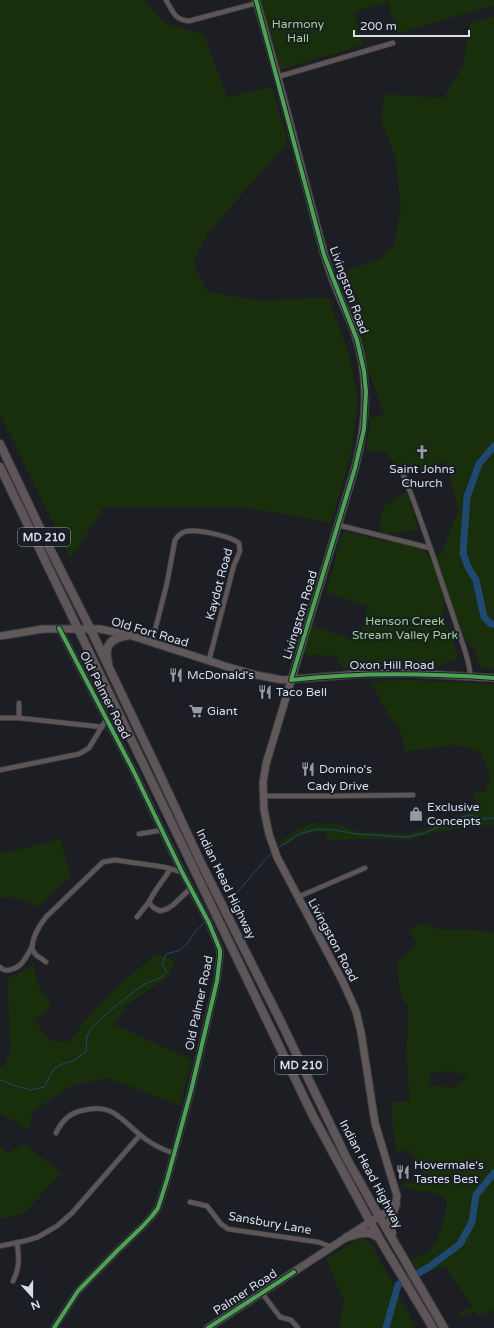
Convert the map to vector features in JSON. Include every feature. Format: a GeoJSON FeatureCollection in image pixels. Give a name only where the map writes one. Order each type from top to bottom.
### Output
{"type":"FeatureCollection","features":[{"type":"Feature","properties":{"kind":"highway","name":"Indian Head Highway"},"geometry":{"type":"LineString","coordinates":[[0,444],[48,545],[90,628],[201,863],[281,1022],[348,1161],[444,1328]]}},
{"type":"Feature","properties":{"kind":"highway","name":"Indian Head Highway"},"geometry":{"type":"LineString","coordinates":[[0,466],[312,1114],[379,1238],[433,1328]]}},
{"type":"Feature","properties":{"kind":"highway"},"geometry":{"type":"LineString","coordinates":[[113,678],[107,660],[107,648],[112,640],[120,636],[130,635]]}},
{"type":"Feature","properties":{"kind":"highway"},"geometry":{"type":"LineString","coordinates":[[396,1204],[389,1224],[398,1249]]}},
{"type":"Feature","properties":{"kind":"highway"},"geometry":{"type":"LineString","coordinates":[[347,1237],[368,1232],[373,1233],[379,1238]]}},
{"type":"Feature","properties":{"kind":"main road","name":"Livingston Road"},"geometry":{"type":"LineString","coordinates":[[256,2],[324,255],[354,332],[364,371],[366,406],[363,436],[355,468],[266,764],[263,796],[266,823],[276,854],[348,992],[356,1011],[361,1032],[375,1123],[386,1163],[396,1190],[396,1204]]}},
{"type":"Feature","properties":{"kind":"main road","name":"Old Fort Road"},"geometry":{"type":"LineString","coordinates":[[0,636],[59,628],[90,628],[113,631],[256,675],[282,680],[291,680]]}},
{"type":"Feature","properties":{"kind":"main road","name":"Oxon Hill Road"},"geometry":{"type":"LineString","coordinates":[[291,680],[360,674],[407,673],[494,678]]}},
{"type":"Feature","properties":{"kind":"main road"},"geometry":{"type":"LineString","coordinates":[[379,1216],[386,1213],[396,1204]]}},
{"type":"Feature","properties":{"kind":"main road","name":"Palmer Road"},"geometry":{"type":"LineString","coordinates":[[208,1328],[379,1216]]}},
{"type":"Feature","properties":{"kind":"street"},"geometry":{"type":"LineString","coordinates":[[166,0],[176,17],[189,21],[256,2]]}},
{"type":"Feature","properties":{"kind":"street"},"geometry":{"type":"LineString","coordinates":[[277,77],[393,43]]}},
{"type":"Feature","properties":{"kind":"street"},"geometry":{"type":"LineString","coordinates":[[403,474],[465,651],[471,671],[470,676]]}},
{"type":"Feature","properties":{"kind":"street"},"geometry":{"type":"LineString","coordinates":[[338,524],[430,548]]}},
{"type":"Feature","properties":{"kind":"street","name":"Kaydot Road"},"geometry":{"type":"LineString","coordinates":[[152,642],[167,582],[175,540],[179,534],[187,531],[198,530],[231,539],[239,543],[240,551],[234,565],[209,660]]}},
{"type":"Feature","properties":{"kind":"street","name":"Old Palmer Road"},"geometry":{"type":"LineString","coordinates":[[54,1328],[78,1291],[152,1216],[162,1196],[175,1154],[220,965],[220,950],[216,939],[133,770],[59,628]]}},
{"type":"Feature","properties":{"kind":"street"},"geometry":{"type":"LineString","coordinates":[[19,703],[19,718]]}},
{"type":"Feature","properties":{"kind":"street"},"geometry":{"type":"LineString","coordinates":[[0,718],[19,718],[102,727]]}},
{"type":"Feature","properties":{"kind":"street"},"geometry":{"type":"LineString","coordinates":[[0,770],[79,754],[89,748],[106,720]]}},
{"type":"Feature","properties":{"kind":"street","name":"Cady Drive"},"geometry":{"type":"LineString","coordinates":[[263,796],[413,795]]}},
{"type":"Feature","properties":{"kind":"street"},"geometry":{"type":"LineString","coordinates":[[139,834],[162,830]]}},
{"type":"Feature","properties":{"kind":"street"},"geometry":{"type":"LineString","coordinates":[[0,967],[2,970],[7,970],[17,967],[23,963],[32,946],[37,931],[46,917],[103,862],[115,860],[182,872]]}},
{"type":"Feature","properties":{"kind":"street"},"geometry":{"type":"LineString","coordinates":[[298,897],[365,868]]}},
{"type":"Feature","properties":{"kind":"street"},"geometry":{"type":"LineString","coordinates":[[137,917],[149,902],[170,869]]}},
{"type":"Feature","properties":{"kind":"street"},"geometry":{"type":"LineString","coordinates":[[149,902],[150,906],[160,911],[164,910],[174,905],[191,888]]}},
{"type":"Feature","properties":{"kind":"street"},"geometry":{"type":"LineString","coordinates":[[32,946],[32,950],[36,955],[46,962]]}},
{"type":"Feature","properties":{"kind":"street"},"geometry":{"type":"LineString","coordinates":[[56,1133],[64,1120],[77,1112],[94,1108],[106,1109],[116,1114],[156,1145],[175,1154]]}},
{"type":"Feature","properties":{"kind":"street"},"geometry":{"type":"LineString","coordinates":[[0,1246],[43,1235],[62,1223],[140,1134]]}},
{"type":"Feature","properties":{"kind":"street","name":"Sansbury Lane"},"geometry":{"type":"LineString","coordinates":[[190,1202],[206,1206],[221,1224],[228,1229],[318,1242],[332,1247]]}},
{"type":"Feature","properties":{"kind":"street"},"geometry":{"type":"LineString","coordinates":[[13,1281],[17,1272],[19,1261],[17,1242]]}},
{"type":"Feature","properties":{"kind":"street"},"geometry":{"type":"LineString","coordinates":[[262,1293],[280,1317],[291,1320],[298,1328]]}},
{"type":"Feature","properties":{"kind":"green space"},"geometry":{"type":"Polygon","coordinates":[[[0,0],[145,0],[147,5],[165,23],[204,35],[227,97],[272,87],[288,142],[208,233],[193,263],[207,291],[259,301],[328,297],[349,354],[358,398],[352,450],[331,523],[244,507],[104,507],[71,559],[0,414],[0,0]]]}},
{"type":"Feature","properties":{"kind":"green space","name":"Harmony Hall"},"geometry":{"type":"Polygon","coordinates":[[[257,0],[494,0],[494,5],[397,34],[388,2],[354,12],[363,45],[276,71],[257,0]]]}},
{"type":"Feature","properties":{"kind":"green space"},"geometry":{"type":"Polygon","coordinates":[[[494,16],[494,669],[480,667],[474,647],[471,648],[459,627],[433,556],[444,552],[443,548],[459,510],[445,461],[406,477],[384,451],[366,451],[370,418],[384,414],[353,327],[357,325],[342,286],[346,284],[342,272],[381,259],[394,245],[401,209],[396,159],[381,119],[385,94],[443,98],[463,66],[470,23],[494,16]]]}},
{"type":"Feature","properties":{"kind":"green space"},"geometry":{"type":"Polygon","coordinates":[[[407,492],[418,528],[417,530],[382,534],[380,518],[384,507],[407,492]]]}},
{"type":"Feature","properties":{"kind":"green space","name":"Henson Creek Stream Valley Park"},"geometry":{"type":"Polygon","coordinates":[[[344,531],[388,542],[389,540],[410,544],[419,547],[426,553],[434,566],[446,604],[444,605],[443,614],[458,658],[431,669],[365,669],[364,662],[343,669],[336,656],[301,654],[310,625],[351,639],[359,638],[368,607],[326,592],[344,531]]]}},
{"type":"Feature","properties":{"kind":"green space"},"geometry":{"type":"Polygon","coordinates":[[[414,680],[494,684],[494,825],[441,831],[410,840],[327,840],[326,833],[313,832],[291,841],[281,848],[279,842],[299,829],[312,823],[335,824],[360,832],[409,834],[460,814],[470,812],[476,807],[474,793],[484,792],[489,782],[488,768],[481,753],[465,747],[450,745],[404,751],[402,735],[381,702],[370,681],[414,680]]]}},
{"type":"Feature","properties":{"kind":"green space"},"geometry":{"type":"Polygon","coordinates":[[[60,839],[71,876],[38,907],[15,897],[0,898],[0,854],[60,839]]]}},
{"type":"Feature","properties":{"kind":"green space"},"geometry":{"type":"Polygon","coordinates":[[[417,922],[437,929],[494,932],[494,1310],[479,1316],[475,1311],[462,1317],[459,1312],[472,1306],[445,1266],[420,1275],[412,1259],[429,1252],[433,1247],[441,1228],[447,1202],[443,1196],[438,1194],[404,1187],[403,1184],[425,1178],[409,1150],[397,1152],[392,1120],[392,1102],[410,1101],[406,1052],[408,1006],[402,997],[397,963],[417,944],[408,929],[417,929],[417,922]],[[453,1071],[439,1072],[430,1075],[429,1085],[452,1088],[468,1077],[453,1071]]]}},
{"type":"Feature","properties":{"kind":"green space"},"geometry":{"type":"Polygon","coordinates":[[[157,954],[175,961],[168,977],[128,1004],[114,1024],[192,1060],[180,1105],[107,1078],[71,1086],[33,1112],[28,1130],[0,1113],[0,1067],[4,1066],[11,1051],[8,978],[33,966],[38,984],[51,1005],[47,1012],[33,1019],[51,1041],[69,1042],[85,1021],[124,980],[157,954]]]}},
{"type":"Feature","properties":{"kind":"green space"},"geometry":{"type":"Polygon","coordinates":[[[24,1144],[62,1173],[24,1213],[0,1219],[0,1146],[7,1153],[24,1144]]]}},
{"type":"Feature","properties":{"kind":"green space"},"geometry":{"type":"Polygon","coordinates":[[[362,1237],[372,1245],[416,1328],[339,1328],[344,1301],[326,1259],[362,1237]]]}},
{"type":"Feature","properties":{"kind":"waterway"},"geometry":{"type":"LineString","coordinates":[[494,446],[479,464],[467,497],[463,553],[468,567],[476,580],[484,617],[491,624],[494,624]]}},
{"type":"Feature","properties":{"kind":"waterway"},"geometry":{"type":"LineString","coordinates":[[278,848],[299,834],[317,829],[335,830],[357,834],[408,837],[424,833],[470,815],[483,819],[494,818]]}},
{"type":"Feature","properties":{"kind":"waterway"},"geometry":{"type":"LineString","coordinates":[[229,902],[272,852]]}},
{"type":"Feature","properties":{"kind":"waterway"},"geometry":{"type":"LineString","coordinates":[[0,1080],[30,1090],[44,1087],[54,1069],[62,1064],[73,1061],[86,1052],[87,1036],[91,1028],[137,989],[160,978],[167,972],[162,964],[166,954],[178,951],[187,944],[195,932],[204,923]]}},
{"type":"Feature","properties":{"kind":"waterway"},"geometry":{"type":"LineString","coordinates":[[386,1328],[398,1285],[429,1267],[460,1244],[472,1222],[476,1195],[494,1173]]}},
{"type":"Feature","properties":{"kind":"cycle path"},"geometry":{"type":"LineString","coordinates":[[256,0],[324,255],[357,340],[364,371],[366,392],[364,429],[355,468],[291,680],[317,677],[392,674],[494,678]]}},
{"type":"Feature","properties":{"kind":"cycle path"},"geometry":{"type":"LineString","coordinates":[[54,1328],[78,1291],[142,1227],[158,1208],[191,1091],[217,981],[220,956],[220,950],[209,923],[182,872],[133,770],[59,628]]}},
{"type":"Feature","properties":{"kind":"cycle path"},"geometry":{"type":"LineString","coordinates":[[208,1328],[294,1272]]}},
{"type":"Feature","properties":{"kind":"place","name":"Saint Johns Church"},"geometry":{"type":"Point","coordinates":[422,452]}},
{"type":"Feature","properties":{"kind":"place","name":"McDonald's"},"geometry":{"type":"Point","coordinates":[176,675]}},
{"type":"Feature","properties":{"kind":"place","name":"Taco Bell"},"geometry":{"type":"Point","coordinates":[265,692]}},
{"type":"Feature","properties":{"kind":"place","name":"Giant"},"geometry":{"type":"Point","coordinates":[196,711]}},
{"type":"Feature","properties":{"kind":"place","name":"Domino's"},"geometry":{"type":"Point","coordinates":[308,769]}},
{"type":"Feature","properties":{"kind":"place","name":"Exclusive Concepts"},"geometry":{"type":"Point","coordinates":[416,814]}},
{"type":"Feature","properties":{"kind":"place","name":"Hovermale's Tastes Best"},"geometry":{"type":"Point","coordinates":[403,1172]}}]}
